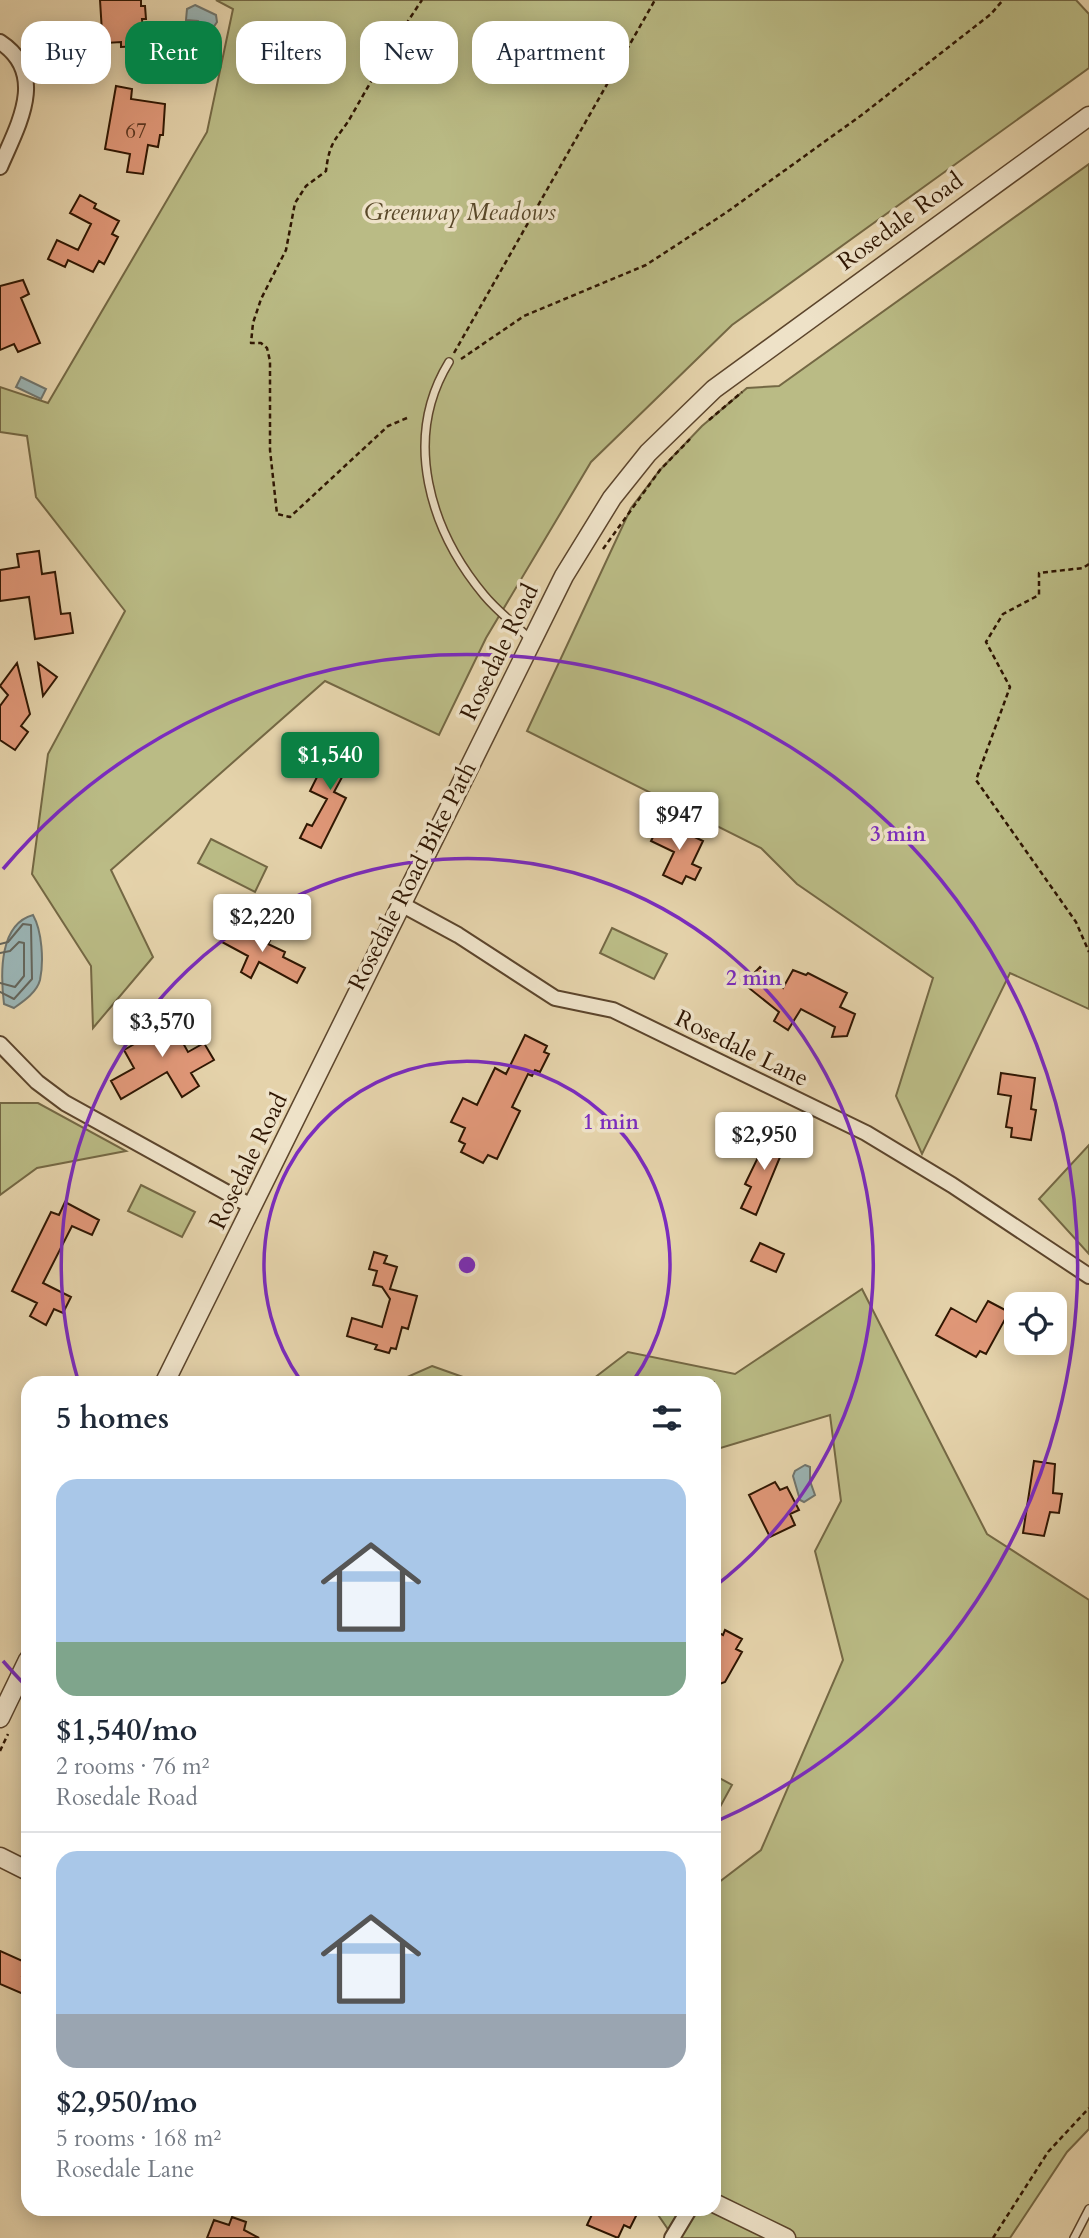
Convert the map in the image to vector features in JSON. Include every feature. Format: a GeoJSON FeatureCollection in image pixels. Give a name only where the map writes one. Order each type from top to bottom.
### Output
{"type":"FeatureCollection","features":[{"type":"Feature","properties":{"kind":"street"},"geometry":{"type":"LineString","coordinates":[[0,42],[18,59],[27,90],[25,106],[0,167]]}},
{"type":"Feature","properties":{"kind":"street","name":"Rosedale Road"},"geometry":{"type":"LineString","coordinates":[[168,1376],[531,640],[593,527],[641,462],[680,420],[755,355],[1089,116]]}},
{"type":"Feature","properties":{"kind":"street","name":"Rosedale Lane"},"geometry":{"type":"LineString","coordinates":[[401,904],[467,940],[555,998],[613,1010],[866,1133],[952,1185],[1089,1276]]}},
{"type":"Feature","properties":{"kind":"street"},"geometry":{"type":"LineString","coordinates":[[0,1044],[37,1082],[65,1103],[253,1207]]}},
{"type":"Feature","properties":{"kind":"street"},"geometry":{"type":"LineString","coordinates":[[0,1717],[21,1674]]}},
{"type":"Feature","properties":{"kind":"street"},"geometry":{"type":"LineString","coordinates":[[0,1857],[21,1868]]}},
{"type":"Feature","properties":{"kind":"street"},"geometry":{"type":"LineString","coordinates":[[721,2206],[786,2238]]}},
{"type":"Feature","properties":{"kind":"street"},"geometry":{"type":"LineString","coordinates":[[672,2238],[685,2216]]}},
{"type":"Feature","properties":{"kind":"lane"},"geometry":{"type":"LineString","coordinates":[[451,364],[438,380],[429,405],[422,441],[431,494],[443,528],[463,566],[486,597],[531,640]]}},
{"type":"Feature","properties":{"kind":"lane"},"geometry":{"type":"LineString","coordinates":[[1074,2238],[1089,2211]]}},
{"type":"Feature","properties":{"kind":"path"},"geometry":{"type":"LineString","coordinates":[[407,418],[388,426],[290,517],[277,514],[270,450],[270,361],[267,348],[261,343],[251,343],[253,323],[271,274],[286,250],[295,203],[306,186],[327,171],[328,151],[334,136],[351,117],[378,68],[422,0]]}},
{"type":"Feature","properties":{"kind":"path"},"geometry":{"type":"LineString","coordinates":[[451,364],[656,0]]}},
{"type":"Feature","properties":{"kind":"path"},"geometry":{"type":"LineString","coordinates":[[451,364],[524,316],[646,265],[727,212],[873,106],[991,14],[1003,0]]}},
{"type":"Feature","properties":{"kind":"path"},"geometry":{"type":"LineString","coordinates":[[702,426],[747,388]]}},
{"type":"Feature","properties":{"kind":"path"},"geometry":{"type":"LineString","coordinates":[[596,558],[660,470],[693,435]]}},
{"type":"Feature","properties":{"kind":"path"},"geometry":{"type":"LineString","coordinates":[[1089,564],[1083,568],[1039,573],[1039,595],[1003,614],[986,642],[1010,687],[976,780],[1076,922],[1089,952]]}},
{"type":"Feature","properties":{"kind":"path"},"geometry":{"type":"LineString","coordinates":[[993,2238],[1048,2152],[1089,2108]]}},
{"type":"Feature","properties":{"kind":"green space","name":"Greenway Meadows"},"geometry":{"type":"Polygon","coordinates":[[[216,0],[1076,0],[1089,14],[1089,68],[732,325],[591,462],[486,638],[439,735],[325,681],[111,870],[153,957],[93,1028],[91,966],[32,874],[48,754],[125,611],[36,497],[27,436],[0,432],[0,387],[48,403],[207,132],[217,84],[222,84],[222,61],[233,9],[216,0]]]}},
{"type":"Feature","properties":{"kind":"green space"},"geometry":{"type":"Polygon","coordinates":[[[1089,164],[1089,1009],[1010,973],[922,1154],[896,1096],[933,978],[797,884],[761,848],[527,731],[631,508],[660,470],[702,426],[747,388],[779,386],[1089,164]]]}},
{"type":"Feature","properties":{"kind":"green space"},"geometry":{"type":"Polygon","coordinates":[[[211,839],[267,867],[255,892],[198,863],[211,839]]]}},
{"type":"Feature","properties":{"kind":"green space"},"geometry":{"type":"Polygon","coordinates":[[[612,928],[667,954],[654,979],[600,953],[612,928]]]}},
{"type":"Feature","properties":{"kind":"green space"},"geometry":{"type":"Polygon","coordinates":[[[0,1103],[38,1103],[126,1151],[37,1168],[0,1195],[0,1103]]]}},
{"type":"Feature","properties":{"kind":"green space"},"geometry":{"type":"Polygon","coordinates":[[[1089,1145],[1089,1254],[1039,1199],[1089,1145]]]}},
{"type":"Feature","properties":{"kind":"green space"},"geometry":{"type":"Polygon","coordinates":[[[141,1185],[195,1212],[182,1237],[128,1211],[141,1185]]]}},
{"type":"Feature","properties":{"kind":"green space"},"geometry":{"type":"Polygon","coordinates":[[[862,1289],[987,1534],[1089,1600],[1089,2129],[1067,2152],[1010,2238],[674,2238],[659,2216],[721,2216],[721,1881],[761,1850],[843,1660],[815,1551],[841,1501],[830,1415],[721,1448],[721,1376],[597,1376],[628,1352],[735,1374],[862,1289]]]}},
{"type":"Feature","properties":{"kind":"green space"},"geometry":{"type":"Polygon","coordinates":[[[432,1366],[460,1376],[410,1376],[432,1366]]]}},
{"type":"Feature","properties":{"kind":"green space"},"geometry":{"type":"Polygon","coordinates":[[[721,1779],[732,1785],[721,1805],[721,1779]]]}},
{"type":"Feature","properties":{"kind":"water"},"geometry":{"type":"Polygon","coordinates":[[[195,5],[216,15],[217,21],[186,20],[187,9],[195,5]]]}},
{"type":"Feature","properties":{"kind":"water"},"geometry":{"type":"Polygon","coordinates":[[[21,377],[46,389],[41,399],[16,387],[21,377]]]}},
{"type":"Feature","properties":{"kind":"water"},"geometry":{"type":"Polygon","coordinates":[[[33,915],[41,946],[40,980],[33,992],[14,1008],[4,1004],[2,977],[5,950],[14,928],[33,915]]]}},
{"type":"Feature","properties":{"kind":"water"},"geometry":{"type":"Polygon","coordinates":[[[805,1465],[810,1467],[810,1481],[815,1495],[804,1502],[800,1500],[793,1476],[795,1471],[805,1465]]]}},
{"type":"Feature","properties":{"kind":"building"},"geometry":{"type":"Polygon","coordinates":[[[100,0],[141,0],[141,6],[145,6],[146,19],[125,21],[125,47],[121,47],[121,42],[111,43],[111,21],[101,21],[100,0]]]}},
{"type":"Feature","properties":{"kind":"building"},"geometry":{"type":"Polygon","coordinates":[[[116,86],[132,89],[131,99],[165,104],[163,135],[160,135],[158,147],[148,145],[143,174],[127,172],[130,154],[105,149],[116,86]]]}},
{"type":"Feature","properties":{"kind":"building"},"geometry":{"type":"Polygon","coordinates":[[[80,195],[96,204],[94,208],[119,221],[112,234],[118,237],[104,264],[99,261],[93,272],[68,260],[65,267],[48,259],[57,240],[78,250],[91,224],[70,213],[80,195]]]}},
{"type":"Feature","properties":{"kind":"building"},"geometry":{"type":"Polygon","coordinates":[[[23,280],[29,294],[21,298],[40,343],[18,352],[14,344],[0,350],[0,286],[23,280]]]}},
{"type":"Feature","properties":{"kind":"building"},"geometry":{"type":"Polygon","coordinates":[[[39,551],[42,574],[55,572],[61,614],[70,613],[73,633],[35,639],[29,597],[0,601],[0,570],[19,567],[17,554],[39,551]]]}},
{"type":"Feature","properties":{"kind":"building"},"geometry":{"type":"Polygon","coordinates":[[[17,663],[30,714],[21,726],[28,732],[15,750],[0,740],[0,706],[8,695],[0,686],[17,663]]]}},
{"type":"Feature","properties":{"kind":"building"},"geometry":{"type":"Polygon","coordinates":[[[38,663],[57,677],[43,696],[38,663]]]}},
{"type":"Feature","properties":{"kind":"building"},"geometry":{"type":"Polygon","coordinates":[[[334,743],[365,758],[358,771],[348,766],[334,792],[346,798],[321,848],[300,838],[307,824],[312,826],[327,799],[310,791],[334,743]]]}},
{"type":"Feature","properties":{"kind":"building"},"geometry":{"type":"Polygon","coordinates":[[[661,821],[703,841],[692,864],[701,868],[695,880],[686,876],[682,884],[663,875],[674,852],[651,841],[661,821]]]}},
{"type":"Feature","properties":{"kind":"building"},"geometry":{"type":"Polygon","coordinates":[[[231,925],[257,938],[260,931],[272,937],[268,944],[285,952],[283,957],[305,968],[297,983],[259,962],[251,978],[241,972],[248,956],[222,942],[231,925]]]}},
{"type":"Feature","properties":{"kind":"building"},"geometry":{"type":"Polygon","coordinates":[[[760,967],[783,988],[793,970],[806,975],[808,973],[847,993],[840,1007],[855,1014],[847,1036],[832,1037],[835,1027],[801,1009],[788,1030],[774,1021],[779,1012],[744,984],[760,967]]]}},
{"type":"Feature","properties":{"kind":"building"},"geometry":{"type":"Polygon","coordinates":[[[164,1009],[188,1052],[204,1043],[214,1060],[191,1073],[199,1086],[182,1097],[167,1072],[121,1099],[111,1081],[134,1068],[124,1050],[155,1032],[147,1019],[164,1009]]]}},
{"type":"Feature","properties":{"kind":"building"},"geometry":{"type":"Polygon","coordinates":[[[525,1035],[547,1046],[544,1052],[549,1054],[540,1072],[535,1070],[532,1076],[528,1074],[512,1107],[520,1111],[497,1159],[488,1155],[483,1163],[461,1152],[465,1144],[459,1141],[465,1128],[451,1122],[463,1098],[477,1105],[495,1068],[506,1074],[525,1035]]]}},
{"type":"Feature","properties":{"kind":"building"},"geometry":{"type":"Polygon","coordinates":[[[1001,1073],[1035,1078],[1031,1109],[1036,1110],[1031,1140],[1011,1137],[1012,1128],[1006,1127],[1011,1096],[998,1094],[1001,1073]]]}},
{"type":"Feature","properties":{"kind":"building"},"geometry":{"type":"Polygon","coordinates":[[[782,1132],[792,1150],[780,1157],[756,1215],[741,1208],[751,1187],[745,1184],[765,1143],[782,1132]]]}},
{"type":"Feature","properties":{"kind":"building"},"geometry":{"type":"Polygon","coordinates":[[[65,1202],[99,1220],[92,1235],[72,1226],[43,1283],[71,1297],[63,1313],[54,1309],[46,1325],[30,1316],[37,1303],[12,1291],[51,1212],[59,1215],[65,1202]]]}},
{"type":"Feature","properties":{"kind":"building"},"geometry":{"type":"Polygon","coordinates":[[[760,1243],[784,1254],[776,1272],[751,1261],[760,1243]]]}},
{"type":"Feature","properties":{"kind":"building"},"geometry":{"type":"Polygon","coordinates":[[[374,1252],[387,1256],[384,1263],[397,1267],[390,1289],[417,1296],[408,1329],[402,1327],[396,1349],[391,1348],[389,1353],[375,1349],[377,1345],[347,1336],[352,1318],[382,1327],[390,1299],[382,1287],[373,1285],[377,1271],[369,1269],[374,1252]]]}},
{"type":"Feature","properties":{"kind":"building"},"geometry":{"type":"Polygon","coordinates":[[[988,1301],[1004,1309],[1004,1321],[986,1354],[980,1351],[976,1357],[936,1335],[951,1308],[976,1322],[988,1301]]]}},
{"type":"Feature","properties":{"kind":"building"},"geometry":{"type":"Polygon","coordinates":[[[1034,1461],[1055,1464],[1053,1493],[1062,1494],[1059,1513],[1050,1512],[1044,1536],[1023,1533],[1034,1461]]]}},
{"type":"Feature","properties":{"kind":"building"},"geometry":{"type":"Polygon","coordinates":[[[775,1482],[780,1490],[787,1487],[799,1510],[790,1514],[795,1525],[770,1537],[749,1495],[775,1482]]]}},
{"type":"Feature","properties":{"kind":"building"},"geometry":{"type":"Polygon","coordinates":[[[725,1630],[742,1639],[736,1649],[742,1652],[725,1682],[721,1683],[721,1634],[723,1635],[725,1630]]]}},
{"type":"Feature","properties":{"kind":"building"},"geometry":{"type":"Polygon","coordinates":[[[0,1951],[21,1960],[21,1993],[0,1984],[0,1951]]]}},
{"type":"Feature","properties":{"kind":"building"},"geometry":{"type":"Polygon","coordinates":[[[591,2216],[636,2216],[630,2228],[624,2225],[618,2238],[587,2225],[591,2216]]]}},
{"type":"Feature","properties":{"kind":"building"},"geometry":{"type":"Polygon","coordinates":[[[232,2217],[246,2222],[244,2230],[259,2238],[207,2238],[214,2220],[229,2225],[232,2217]]]}}]}
